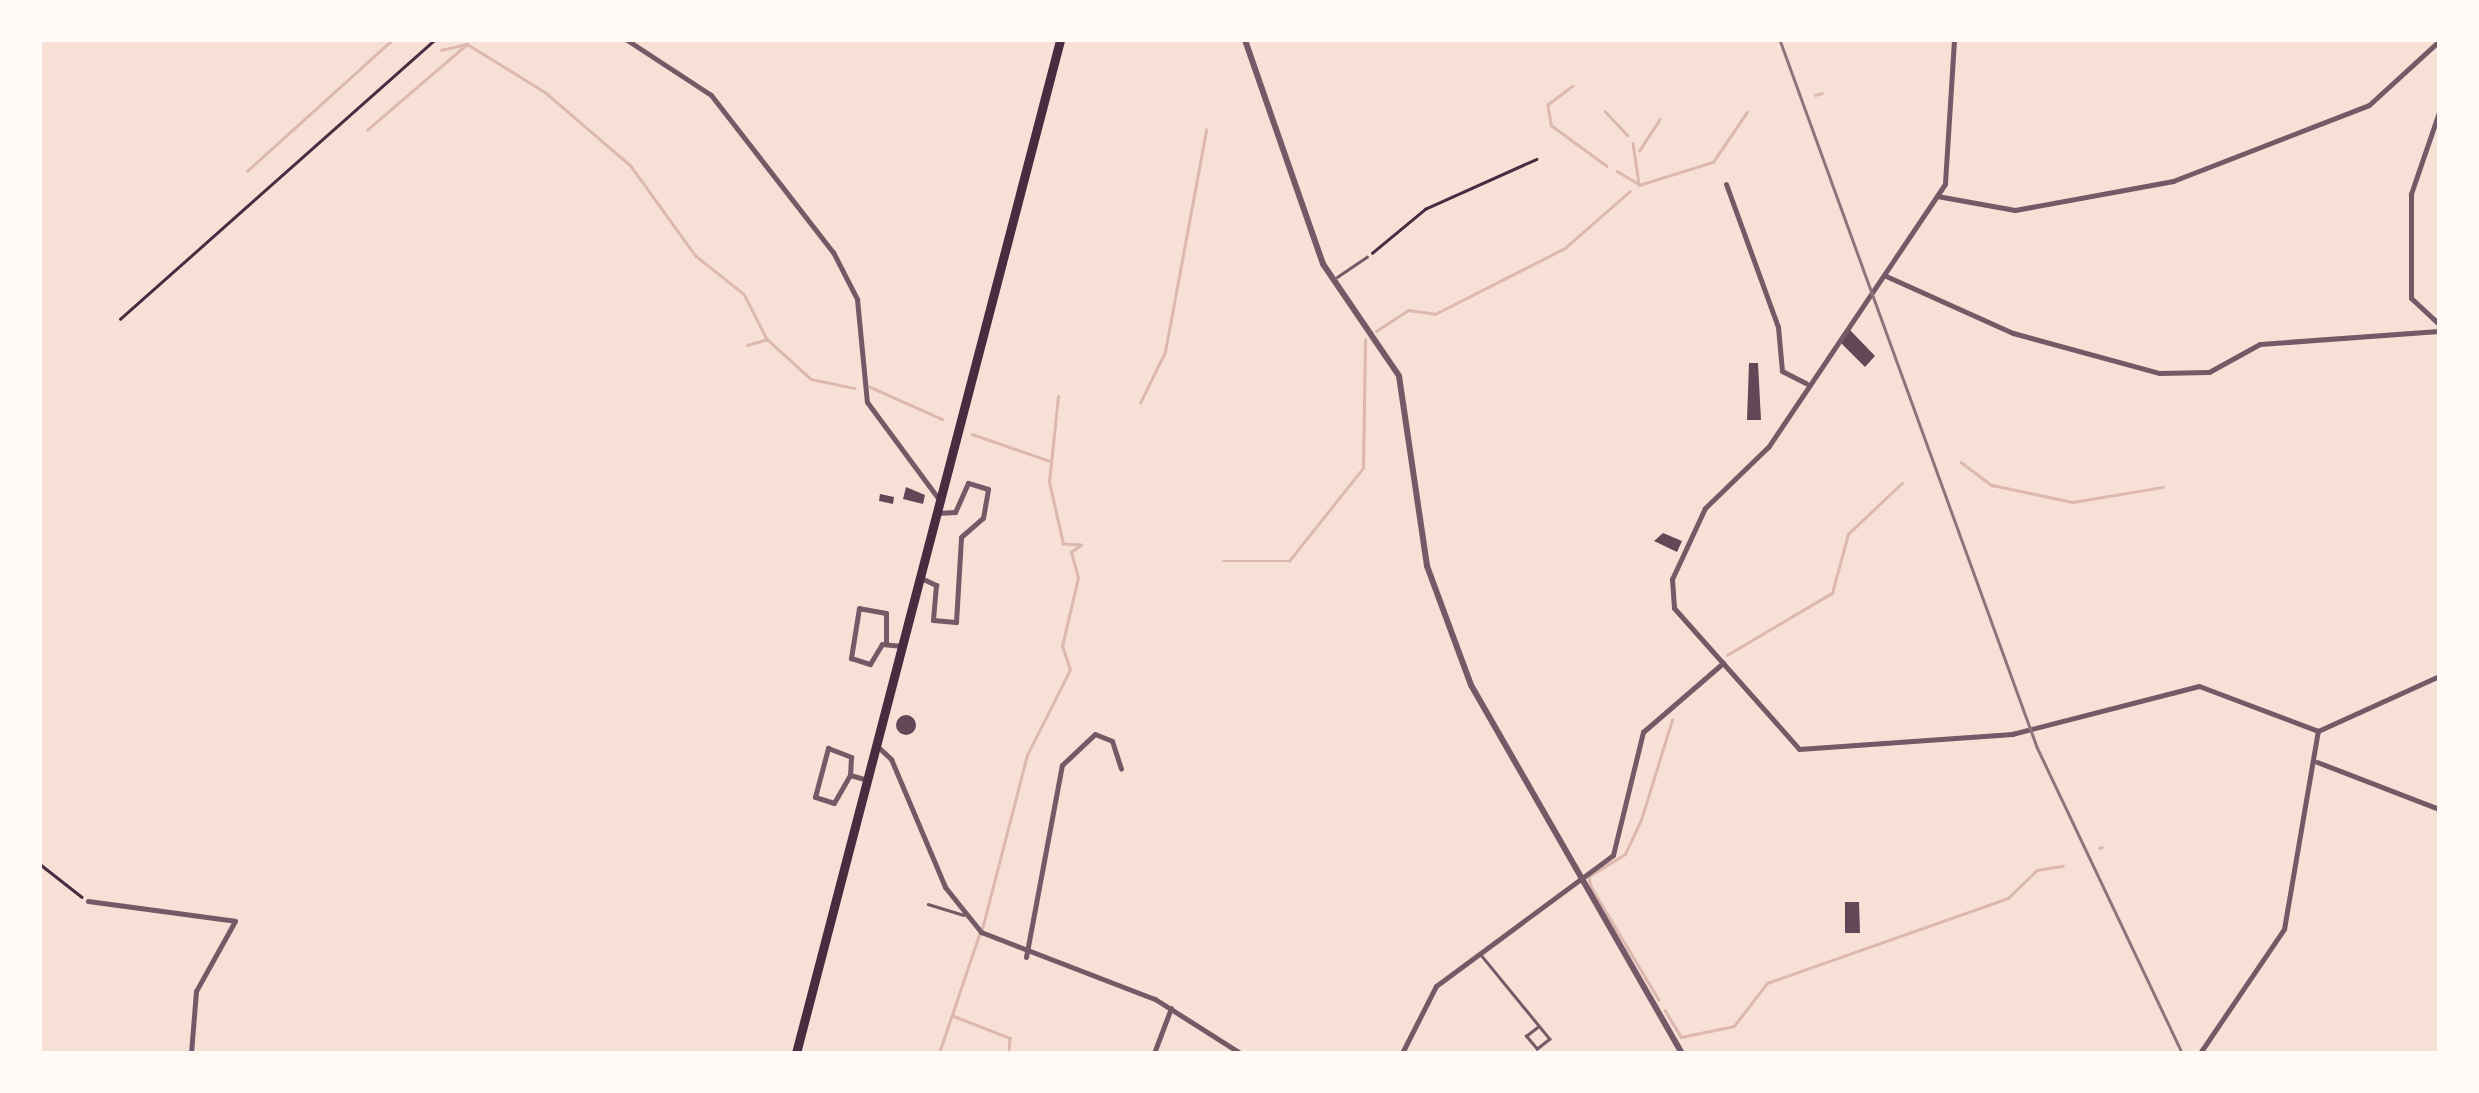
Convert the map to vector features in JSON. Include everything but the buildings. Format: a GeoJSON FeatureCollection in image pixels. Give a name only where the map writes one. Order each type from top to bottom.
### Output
{"type":"FeatureCollection","features":[{"type":"Feature","properties":{"kind":"main road"},"geometry":{"type":"LineString","coordinates":[[796,1053],[1060,40]]}},
{"type":"Feature","properties":{"kind":"street"},"geometry":{"type":"LineString","coordinates":[[627,40],[711,95],[833,252],[857,299],[867,402],[940,501]]}},
{"type":"Feature","properties":{"kind":"street"},"geometry":{"type":"LineString","coordinates":[[1246,40],[1332,281],[1391,360],[1413,438],[1431,582],[1512,769],[1682,1053]]}},
{"type":"Feature","properties":{"kind":"street"},"geometry":{"type":"LineString","coordinates":[[1954,40],[1950,168],[1937,196],[1886,276],[1806,383],[1768,447],[1706,508],[1672,579],[1674,608],[1799,748],[2042,727],[2199,686],[2318,731],[2439,676]]}},
{"type":"Feature","properties":{"kind":"street"},"geometry":{"type":"LineString","coordinates":[[1937,196],[2014,210],[2173,181],[2369,105],[2439,41]]}},
{"type":"Feature","properties":{"kind":"street"},"geometry":{"type":"LineString","coordinates":[[2439,112],[2411,194],[2412,298],[2439,328]]}},
{"type":"Feature","properties":{"kind":"street"},"geometry":{"type":"LineString","coordinates":[[1726,184],[1778,327],[1782,371],[1806,383]]}},
{"type":"Feature","properties":{"kind":"street"},"geometry":{"type":"LineString","coordinates":[[1886,276],[2013,333],[2158,373],[2209,372],[2260,344],[2439,328]]}},
{"type":"Feature","properties":{"kind":"street"},"geometry":{"type":"LineString","coordinates":[[921,578],[936,585],[933,620],[956,622],[961,537],[983,518],[988,489],[968,483],[955,512],[937,513]]}},
{"type":"Feature","properties":{"kind":"street"},"geometry":{"type":"LineString","coordinates":[[859,608],[886,613],[886,642],[870,664],[851,658],[859,608]]}},
{"type":"Feature","properties":{"kind":"street"},"geometry":{"type":"LineString","coordinates":[[886,642],[902,646]]}},
{"type":"Feature","properties":{"kind":"street"},"geometry":{"type":"LineString","coordinates":[[1402,1053],[1436,986],[1482,956],[1575,877],[1618,848],[1650,722],[1723,663]]}},
{"type":"Feature","properties":{"kind":"street"},"geometry":{"type":"LineString","coordinates":[[2200,1053],[2284,929],[2317,762],[2318,731]]}},
{"type":"Feature","properties":{"kind":"street"},"geometry":{"type":"LineString","coordinates":[[1026,957],[1051,786],[1080,741],[1096,734],[1112,741],[1121,769]]}},
{"type":"Feature","properties":{"kind":"street"},"geometry":{"type":"LineString","coordinates":[[876,744],[891,759],[963,915],[1026,957],[1171,1008],[1240,1053]]}},
{"type":"Feature","properties":{"kind":"street"},"geometry":{"type":"LineString","coordinates":[[828,748],[852,757],[850,775],[834,803],[815,797],[828,748]]}},
{"type":"Feature","properties":{"kind":"street"},"geometry":{"type":"LineString","coordinates":[[2317,762],[2439,808]]}},
{"type":"Feature","properties":{"kind":"street"},"geometry":{"type":"LineString","coordinates":[[850,775],[868,780]]}},
{"type":"Feature","properties":{"kind":"street"},"geometry":{"type":"LineString","coordinates":[[88,901],[235,921],[196,991],[191,1053]]}},
{"type":"Feature","properties":{"kind":"street"},"geometry":{"type":"LineString","coordinates":[[1154,1053],[1171,1008]]}},
{"type":"Feature","properties":{"kind":"lane"},"geometry":{"type":"LineString","coordinates":[[1332,281],[1367,257]]}},
{"type":"Feature","properties":{"kind":"lane"},"geometry":{"type":"LineString","coordinates":[[928,904],[963,915]]}},
{"type":"Feature","properties":{"kind":"lane"},"geometry":{"type":"LineString","coordinates":[[1482,956],[1550,1038],[1537,1049],[1526,1036],[1539,1026]]}},
{"type":"Feature","properties":{"kind":"path"},"geometry":{"type":"LineString","coordinates":[[120,320],[434,40]]}},
{"type":"Feature","properties":{"kind":"path"},"geometry":{"type":"LineString","coordinates":[[1367,257],[1425,210],[1536,159]]}},
{"type":"Feature","properties":{"kind":"path"},"geometry":{"type":"LineString","coordinates":[[40,864],[88,901]]}},
{"type":"Feature","properties":{"kind":"waterway"},"geometry":{"type":"LineString","coordinates":[[247,171],[392,40]]}},
{"type":"Feature","properties":{"kind":"waterway"},"geometry":{"type":"LineString","coordinates":[[441,50],[467,44],[545,92],[631,166],[696,256],[744,294],[767,339],[811,379],[854,388]]}},
{"type":"Feature","properties":{"kind":"waterway"},"geometry":{"type":"LineString","coordinates":[[367,130],[467,44]]}},
{"type":"Feature","properties":{"kind":"waterway"},"geometry":{"type":"LineString","coordinates":[[1573,86],[1548,105],[1551,125],[1607,166]]}},
{"type":"Feature","properties":{"kind":"waterway"},"geometry":{"type":"LineString","coordinates":[[1815,95],[1822,93]]}},
{"type":"Feature","properties":{"kind":"waterway"},"geometry":{"type":"LineString","coordinates":[[1605,111],[1627,135]]}},
{"type":"Feature","properties":{"kind":"waterway"},"geometry":{"type":"LineString","coordinates":[[1639,185],[1713,162],[1747,112]]}},
{"type":"Feature","properties":{"kind":"waterway"},"geometry":{"type":"LineString","coordinates":[[1639,151],[1660,119]]}},
{"type":"Feature","properties":{"kind":"waterway"},"geometry":{"type":"LineString","coordinates":[[1140,403],[1165,352],[1206,130]]}},
{"type":"Feature","properties":{"kind":"waterway"},"geometry":{"type":"LineString","coordinates":[[1633,143],[1639,184]]}},
{"type":"Feature","properties":{"kind":"waterway"},"geometry":{"type":"LineString","coordinates":[[1617,171],[1637,183]]}},
{"type":"Feature","properties":{"kind":"waterway"},"geometry":{"type":"LineString","coordinates":[[1376,331],[1408,310],[1435,314],[1565,248],[1630,191]]}},
{"type":"Feature","properties":{"kind":"waterway"},"geometry":{"type":"LineString","coordinates":[[747,345],[764,340]]}},
{"type":"Feature","properties":{"kind":"waterway"},"geometry":{"type":"LineString","coordinates":[[1223,561],[1289,561],[1363,468],[1365,340]]}},
{"type":"Feature","properties":{"kind":"waterway"},"geometry":{"type":"LineString","coordinates":[[868,386],[942,419]]}},
{"type":"Feature","properties":{"kind":"waterway"},"geometry":{"type":"LineString","coordinates":[[982,929],[1027,755],[1070,670],[1062,646],[1078,578],[1071,552],[1081,545],[1063,544],[1049,482],[1058,396]]}},
{"type":"Feature","properties":{"kind":"waterway"},"geometry":{"type":"LineString","coordinates":[[972,434],[1050,461]]}},
{"type":"Feature","properties":{"kind":"waterway"},"geometry":{"type":"LineString","coordinates":[[1961,462],[1992,485],[2073,502],[2163,487]]}},
{"type":"Feature","properties":{"kind":"waterway"},"geometry":{"type":"LineString","coordinates":[[1727,655],[1832,593],[1848,534],[1902,483]]}},
{"type":"Feature","properties":{"kind":"waterway"},"geometry":{"type":"LineString","coordinates":[[1592,890],[1588,877],[1625,854],[1641,820],[1672,720]]}},
{"type":"Feature","properties":{"kind":"waterway"},"geometry":{"type":"LineString","coordinates":[[1665,1010],[1681,1037],[1734,1026],[1767,983],[2008,898],[2037,870],[2063,866]]}},
{"type":"Feature","properties":{"kind":"waterway"},"geometry":{"type":"LineString","coordinates":[[1593,890],[1659,1000]]}},
{"type":"Feature","properties":{"kind":"waterway"},"geometry":{"type":"LineString","coordinates":[[939,1053],[979,935]]}},
{"type":"Feature","properties":{"kind":"waterway"},"geometry":{"type":"LineString","coordinates":[[954,1016],[1010,1038],[1009,1053]]}},
{"type":"Feature","properties":{"kind":"railway"},"geometry":{"type":"LineString","coordinates":[[1780,40],[2037,747],[2182,1053]]}}]}
